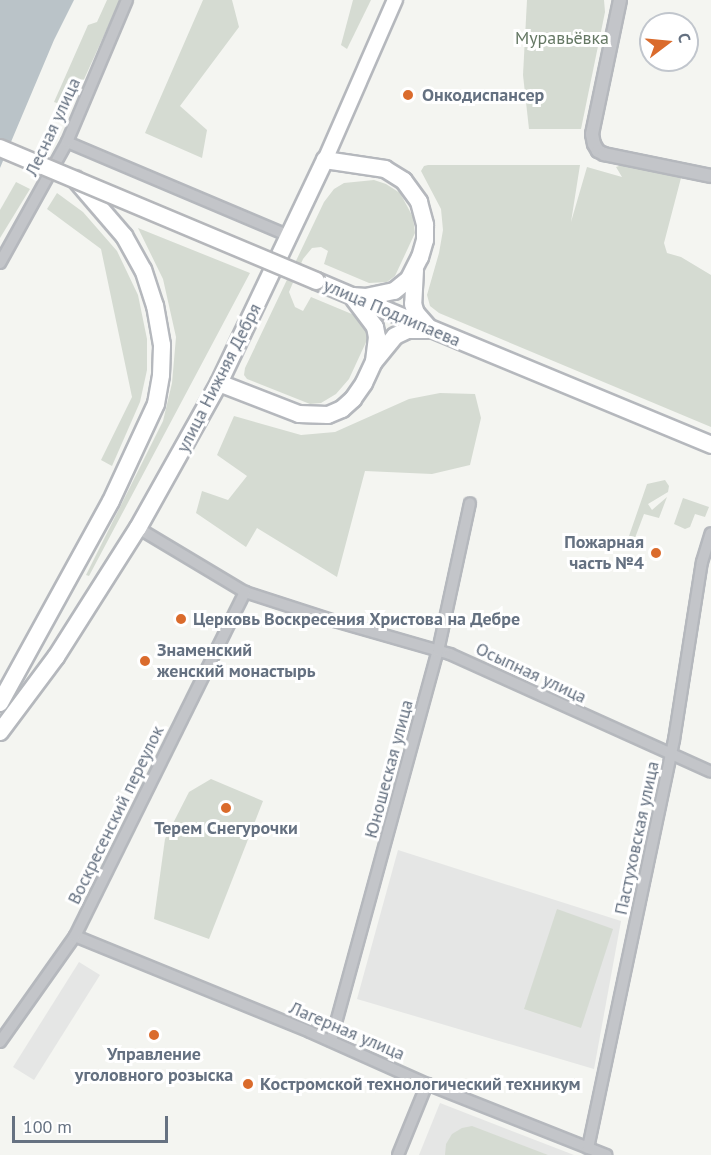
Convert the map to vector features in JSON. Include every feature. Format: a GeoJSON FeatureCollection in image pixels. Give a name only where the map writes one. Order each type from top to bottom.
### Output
{"type":"FeatureCollection","features":[{"type":"Feature","properties":{"kind":"main road","name":"улица Нижняя Дебря"},"geometry":{"type":"LineString","coordinates":[[0,732],[56,657],[138,528],[219,383],[325,160],[395,0]]}},
{"type":"Feature","properties":{"kind":"main road","name":"улица Подлипаева"},"geometry":{"type":"LineString","coordinates":[[0,148],[711,446]]}},
{"type":"Feature","properties":{"kind":"main road"},"geometry":{"type":"LineString","coordinates":[[325,160],[385,169],[410,187],[419,202],[425,225],[425,240],[415,270],[413,304],[416,313],[431,330]]}},
{"type":"Feature","properties":{"kind":"main road"},"geometry":{"type":"LineString","coordinates":[[0,703],[111,501],[156,404],[161,375],[162,345],[155,306],[143,270],[124,236],[75,179]]}},
{"type":"Feature","properties":{"kind":"main road"},"geometry":{"type":"LineString","coordinates":[[352,296],[366,297],[394,291],[415,270]]}},
{"type":"Feature","properties":{"kind":"main road"},"geometry":{"type":"LineString","coordinates":[[352,296],[375,327],[377,337],[374,362]]}},
{"type":"Feature","properties":{"kind":"main road"},"geometry":{"type":"LineString","coordinates":[[219,383],[281,408],[316,417],[342,409],[353,399],[374,362],[395,336],[408,330],[431,330]]}},
{"type":"Feature","properties":{"kind":"street","name":"Лесная улица"},"geometry":{"type":"LineString","coordinates":[[0,263],[68,142],[127,0]]}},
{"type":"Feature","properties":{"kind":"street"},"geometry":{"type":"LineString","coordinates":[[620,0],[593,130],[594,144],[598,151],[604,154],[711,176]]}},
{"type":"Feature","properties":{"kind":"street"},"geometry":{"type":"LineString","coordinates":[[68,142],[289,236]]}},
{"type":"Feature","properties":{"kind":"street","name":"Юношеская улица"},"geometry":{"type":"LineString","coordinates":[[331,1041],[438,651],[470,504]]}},
{"type":"Feature","properties":{"kind":"street","name":"Осыпная улица"},"geometry":{"type":"LineString","coordinates":[[138,528],[245,592],[450,654],[711,772]]}},
{"type":"Feature","properties":{"kind":"street","name":"Пастуховская улица"},"geometry":{"type":"LineString","coordinates":[[591,1151],[671,754],[702,562],[711,533]]}},
{"type":"Feature","properties":{"kind":"street","name":"Воскресенский переулок"},"geometry":{"type":"LineString","coordinates":[[0,1042],[75,936],[245,592]]}},
{"type":"Feature","properties":{"kind":"street","name":"Лагерная улица"},"geometry":{"type":"LineString","coordinates":[[75,936],[331,1041],[427,1084],[591,1151],[606,1155]]}},
{"type":"Feature","properties":{"kind":"street"},"geometry":{"type":"LineString","coordinates":[[398,1155],[427,1084]]}},
{"type":"Feature","properties":{"kind":"shaded area"},"geometry":{"type":"Polygon","coordinates":[[[0,0],[74,0],[54,40],[0,168],[0,0]]]}},
{"type":"Feature","properties":{"kind":"shaded area"},"geometry":{"type":"Polygon","coordinates":[[[398,850],[621,921],[594,1069],[357,999],[398,850]]]}},
{"type":"Feature","properties":{"kind":"shaded area"},"geometry":{"type":"Polygon","coordinates":[[[79,962],[100,975],[34,1080],[13,1067],[79,962]]]}},
{"type":"Feature","properties":{"kind":"shaded area"},"geometry":{"type":"Polygon","coordinates":[[[440,1103],[574,1155],[419,1155],[440,1103]]]}},
{"type":"Feature","properties":{"kind":"green space"},"geometry":{"type":"Polygon","coordinates":[[[107,0],[120,0],[71,108],[54,102],[88,25],[97,22],[107,0]]]}},
{"type":"Feature","properties":{"kind":"green space"},"geometry":{"type":"Polygon","coordinates":[[[203,0],[232,0],[239,27],[180,106],[207,130],[202,158],[145,133],[203,0]]]}},
{"type":"Feature","properties":{"kind":"green space"},"geometry":{"type":"Polygon","coordinates":[[[353,0],[371,0],[347,49],[341,45],[353,0]]]}},
{"type":"Feature","properties":{"kind":"green space","name":"Муравьёвка"},"geometry":{"type":"Polygon","coordinates":[[[527,0],[604,0],[605,12],[581,129],[529,129],[523,75],[527,0]]]}},
{"type":"Feature","properties":{"kind":"green space"},"geometry":{"type":"Polygon","coordinates":[[[580,165],[571,222],[587,167],[622,177],[616,167],[622,165],[681,178],[664,243],[667,253],[681,257],[711,275],[711,427],[439,313],[430,306],[427,295],[443,230],[441,209],[421,171],[424,166],[580,165]]]}},
{"type":"Feature","properties":{"kind":"green space"},"geometry":{"type":"Polygon","coordinates":[[[374,180],[400,193],[413,217],[415,233],[395,276],[387,282],[369,283],[324,264],[328,251],[321,247],[312,248],[303,259],[289,292],[295,307],[303,311],[311,297],[359,317],[367,329],[367,340],[349,379],[336,394],[321,403],[310,404],[247,379],[244,375],[245,368],[324,202],[334,189],[344,183],[374,180]]]}},
{"type":"Feature","properties":{"kind":"green space"},"geometry":{"type":"Polygon","coordinates":[[[16,182],[30,189],[0,238],[0,210],[16,182]]]}},
{"type":"Feature","properties":{"kind":"green space"},"geometry":{"type":"Polygon","coordinates":[[[57,193],[83,212],[117,251],[138,295],[147,339],[147,370],[140,402],[112,466],[101,460],[132,397],[101,249],[47,209],[57,193]]]}},
{"type":"Feature","properties":{"kind":"green space"},"geometry":{"type":"Polygon","coordinates":[[[138,228],[250,273],[89,576],[86,575],[163,421],[172,383],[176,337],[163,279],[138,228]]]}},
{"type":"Feature","properties":{"kind":"green space"},"geometry":{"type":"Polygon","coordinates":[[[440,393],[475,394],[481,418],[470,465],[432,474],[365,471],[337,577],[257,528],[246,547],[196,513],[202,491],[228,500],[247,476],[217,455],[234,416],[301,435],[335,432],[409,399],[440,393]]]}},
{"type":"Feature","properties":{"kind":"green space"},"geometry":{"type":"Polygon","coordinates":[[[665,480],[669,486],[668,492],[648,504],[652,510],[667,497],[659,518],[644,514],[635,538],[629,536],[647,484],[665,480]]]}},
{"type":"Feature","properties":{"kind":"green space"},"geometry":{"type":"Polygon","coordinates":[[[683,498],[709,507],[705,517],[695,514],[690,527],[685,529],[674,524],[683,498]]]}},
{"type":"Feature","properties":{"kind":"green space"},"geometry":{"type":"Polygon","coordinates":[[[211,779],[263,801],[209,939],[154,919],[165,839],[189,792],[211,779]]]}},
{"type":"Feature","properties":{"kind":"green space"},"geometry":{"type":"Polygon","coordinates":[[[557,909],[613,929],[581,1028],[524,1009],[557,909]]]}},
{"type":"Feature","properties":{"kind":"green space"},"geometry":{"type":"Polygon","coordinates":[[[472,1126],[548,1155],[445,1155],[446,1144],[452,1134],[462,1128],[472,1126]]]}},
{"type":"Feature","properties":{"kind":"place","name":"Онкодиспансер"},"geometry":{"type":"Point","coordinates":[408,95]}},
{"type":"Feature","properties":{"kind":"place","name":"Пожарная часть №4"},"geometry":{"type":"Point","coordinates":[656,553]}},
{"type":"Feature","properties":{"kind":"place","name":"Церковь Воскресения Христова на Дебре"},"geometry":{"type":"Point","coordinates":[181,619]}},
{"type":"Feature","properties":{"kind":"place","name":"Знаменский женский монастырь"},"geometry":{"type":"Point","coordinates":[145,661]}},
{"type":"Feature","properties":{"kind":"place","name":"Терем Cнегурочки"},"geometry":{"type":"Point","coordinates":[226,808]}},
{"type":"Feature","properties":{"kind":"place","name":"Управление уголовного розыска"},"geometry":{"type":"Point","coordinates":[154,1035]}},
{"type":"Feature","properties":{"kind":"place","name":"Костромской технологический техникум"},"geometry":{"type":"Point","coordinates":[248,1084]}}]}
